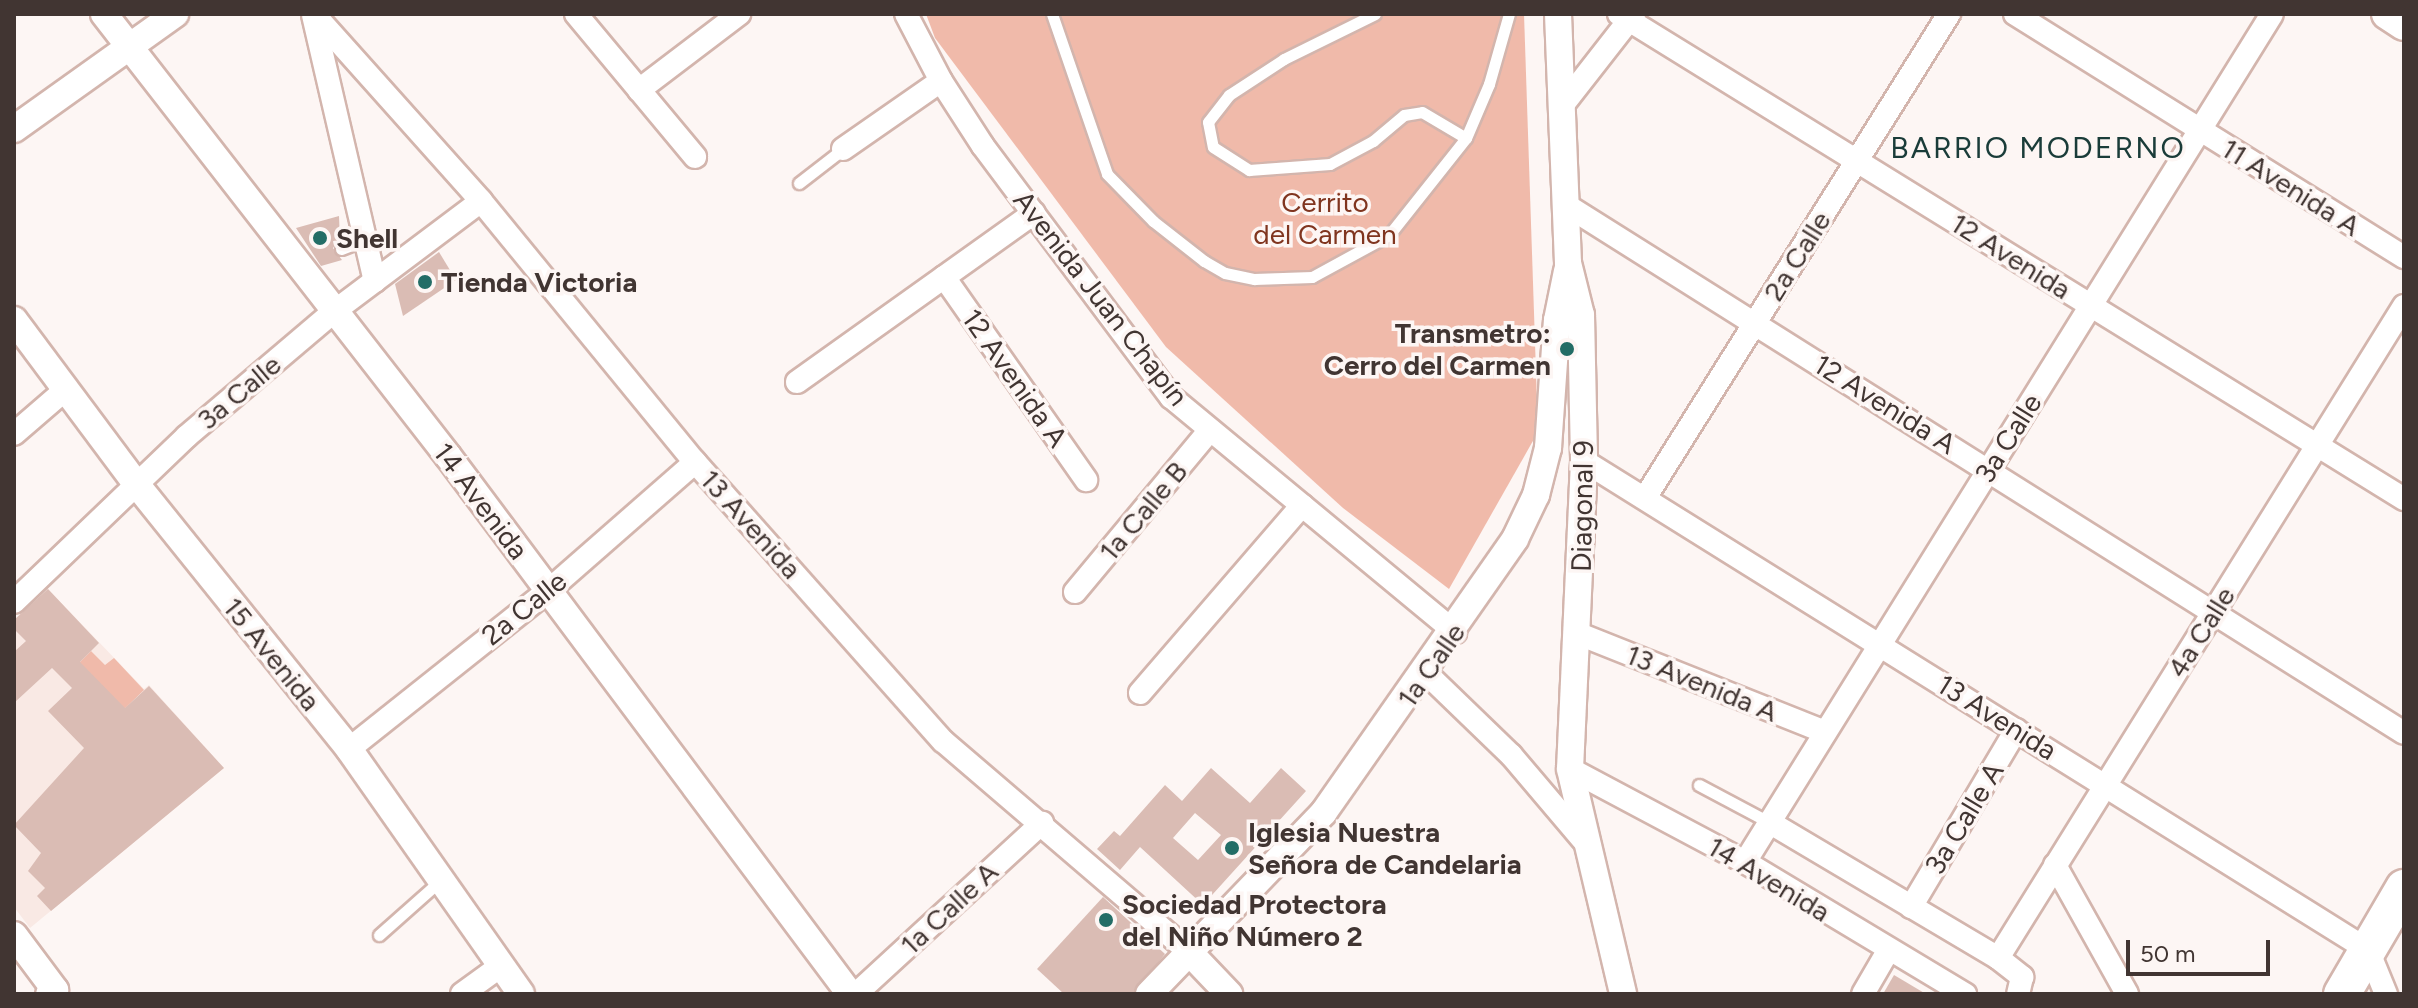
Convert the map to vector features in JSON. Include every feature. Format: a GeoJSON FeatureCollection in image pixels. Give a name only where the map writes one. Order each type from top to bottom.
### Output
{"type":"FeatureCollection","features":[{"type":"Feature","properties":{"kind":"highway"},"geometry":{"type":"LineString","coordinates":[[2342,994],[2404,888]]}},
{"type":"Feature","properties":{"kind":"main road"},"geometry":{"type":"LineString","coordinates":[[2387,14],[2404,25]]}},
{"type":"Feature","properties":{"kind":"street","name":"14 Avenida"},"geometry":{"type":"LineString","coordinates":[[104,14],[304,263],[332,313],[549,590],[853,994]]}},
{"type":"Feature","properties":{"kind":"street"},"geometry":{"type":"LineString","coordinates":[[14,129],[175,14]]}},
{"type":"Feature","properties":{"kind":"street"},"geometry":{"type":"LineString","coordinates":[[314,14],[375,281]]}},
{"type":"Feature","properties":{"kind":"street","name":"13 Avenida"},"geometry":{"type":"LineString","coordinates":[[314,14],[481,201],[695,462],[943,741],[1190,953],[1229,994]]}},
{"type":"Feature","properties":{"kind":"street"},"geometry":{"type":"LineString","coordinates":[[576,14],[695,157]]}},
{"type":"Feature","properties":{"kind":"street"},"geometry":{"type":"LineString","coordinates":[[639,90],[739,14]]}},
{"type":"Feature","properties":{"kind":"street","name":"Avenida Juan Chapín"},"geometry":{"type":"LineString","coordinates":[[906,14],[941,81],[1034,213],[1171,397],[1455,632]]}},
{"type":"Feature","properties":{"kind":"street","name":"Diagonal 9"},"geometry":{"type":"LineString","coordinates":[[1558,14],[1568,263],[1581,315],[1584,461],[1579,634],[1570,769],[1583,840],[1623,994]]}},
{"type":"Feature","properties":{"kind":"street","name":"2a Calle"},"geometry":{"type":"LineString","coordinates":[[1645,498],[1949,14]]}},
{"type":"Feature","properties":{"kind":"street","name":"11 Avenida A"},"geometry":{"type":"LineString","coordinates":[[2015,14],[2404,257]]}},
{"type":"Feature","properties":{"kind":"street","name":"3a Calle"},"geometry":{"type":"LineString","coordinates":[[1745,862],[2272,14]]}},
{"type":"Feature","properties":{"kind":"street"},"geometry":{"type":"LineString","coordinates":[[1562,106],[1628,16]]}},
{"type":"Feature","properties":{"kind":"street","name":"12 Avenida"},"geometry":{"type":"LineString","coordinates":[[1628,16],[1856,161],[2404,499]]}},
{"type":"Feature","properties":{"kind":"street"},"geometry":{"type":"LineString","coordinates":[[843,149],[941,81]]}},
{"type":"Feature","properties":{"kind":"street","name":"3a Calle"},"geometry":{"type":"LineString","coordinates":[[14,602],[137,485],[332,313],[481,201]]}},
{"type":"Feature","properties":{"kind":"street","name":"12 Avenida A"},"geometry":{"type":"LineString","coordinates":[[1566,205],[2404,733]]}},
{"type":"Feature","properties":{"kind":"street"},"geometry":{"type":"LineString","coordinates":[[797,382],[1034,213]]}},
{"type":"Feature","properties":{"kind":"street","name":"1a Calle"},"geometry":{"type":"LineString","coordinates":[[1149,994],[1324,812],[1455,632],[1515,539],[1536,495],[1548,448],[1557,320],[1568,263]]}},
{"type":"Feature","properties":{"kind":"street","name":"12 Avenida A"},"geometry":{"type":"LineString","coordinates":[[944,277],[1086,480]]}},
{"type":"Feature","properties":{"kind":"street","name":"4a Calle"},"geometry":{"type":"LineString","coordinates":[[1998,958],[2404,306]]}},
{"type":"Feature","properties":{"kind":"street","name":"15 Avenida"},"geometry":{"type":"LineString","coordinates":[[14,320],[137,485],[349,749],[521,994]]}},
{"type":"Feature","properties":{"kind":"street"},"geometry":{"type":"LineString","coordinates":[[14,434],[65,390]]}},
{"type":"Feature","properties":{"kind":"street","name":"1a Calle B"},"geometry":{"type":"LineString","coordinates":[[1075,592],[1210,430]]}},
{"type":"Feature","properties":{"kind":"street","name":"13 Avenida"},"geometry":{"type":"LineString","coordinates":[[1584,461],[2368,950]]}},
{"type":"Feature","properties":{"kind":"street","name":"2a Calle"},"geometry":{"type":"LineString","coordinates":[[349,749],[549,590],[695,462]]}},
{"type":"Feature","properties":{"kind":"street"},"geometry":{"type":"LineString","coordinates":[[1140,693],[1302,505]]}},
{"type":"Feature","properties":{"kind":"street","name":"13 Avenida A"},"geometry":{"type":"LineString","coordinates":[[1579,634],[1825,732]]}},
{"type":"Feature","properties":{"kind":"street"},"geometry":{"type":"LineString","coordinates":[[1426,673],[1511,755],[1583,840]]}},
{"type":"Feature","properties":{"kind":"street","name":"3a Calle A"},"geometry":{"type":"LineString","coordinates":[[1911,907],[2016,730]]}},
{"type":"Feature","properties":{"kind":"street","name":"14 Avenida"},"geometry":{"type":"LineString","coordinates":[[1570,769],[1745,862],[1888,951],[1965,994]]}},
{"type":"Feature","properties":{"kind":"street","name":"14 Avenida"},"geometry":{"type":"LineString","coordinates":[[1769,822],[1998,958],[2022,977],[2018,994]]}},
{"type":"Feature","properties":{"kind":"street","name":"1a Calle A"},"geometry":{"type":"LineString","coordinates":[[853,994],[1042,823]]}},
{"type":"Feature","properties":{"kind":"street"},"geometry":{"type":"LineString","coordinates":[[2055,865],[2127,994]]}},
{"type":"Feature","properties":{"kind":"street"},"geometry":{"type":"LineString","coordinates":[[14,935],[54,993]]}},
{"type":"Feature","properties":{"kind":"street"},"geometry":{"type":"LineString","coordinates":[[2368,950],[2386,994]]}},
{"type":"Feature","properties":{"kind":"street"},"geometry":{"type":"LineString","coordinates":[[1863,994],[1888,951]]}},
{"type":"Feature","properties":{"kind":"street"},"geometry":{"type":"LineString","coordinates":[[462,994],[502,965]]}},
{"type":"Feature","properties":{"kind":"lane"},"geometry":{"type":"LineString","coordinates":[[1052,14],[1107,174],[1153,221],[1225,273],[1254,279],[1312,277],[1360,254],[1389,235],[1466,138],[1489,84],[1509,14]]}},
{"type":"Feature","properties":{"kind":"lane"},"geometry":{"type":"LineString","coordinates":[[1375,14],[1284,59],[1229,95],[1208,122],[1213,147],[1249,170],[1330,164],[1373,141],[1404,115],[1422,112],[1466,138]]}},
{"type":"Feature","properties":{"kind":"lane"},"geometry":{"type":"LineString","coordinates":[[799,183],[843,149]]}},
{"type":"Feature","properties":{"kind":"lane"},"geometry":{"type":"LineString","coordinates":[[341,249],[365,240]]}},
{"type":"Feature","properties":{"kind":"lane"},"geometry":{"type":"LineString","coordinates":[[1699,785],[1769,822]]}},
{"type":"Feature","properties":{"kind":"lane"},"geometry":{"type":"LineString","coordinates":[[379,935],[442,879]]}},
{"type":"Feature","properties":{"kind":"shaded area"},"geometry":{"type":"Polygon","coordinates":[[[47,588],[144,689],[149,685],[224,768],[30,928],[14,907],[14,620],[47,588]]]}},
{"type":"Feature","properties":{"kind":"green space","name":"Cerrito del Carmen"},"geometry":{"type":"Polygon","coordinates":[[[926,14],[1524,14],[1538,432],[1449,589],[1343,508],[1166,347],[935,38],[926,14]]]}},
{"type":"Feature","properties":{"kind":"green space"},"geometry":{"type":"Polygon","coordinates":[[[91,651],[105,665],[114,658],[144,690],[114,719],[65,677],[91,651]]]}},
{"type":"Feature","properties":{"kind":"building","name":"Shell"},"geometry":{"type":"Polygon","coordinates":[[[339,216],[340,240],[333,248],[342,260],[321,266],[296,228],[339,216]]]}},
{"type":"Feature","properties":{"kind":"building","name":"Tienda Victoria"},"geometry":{"type":"Polygon","coordinates":[[[439,252],[456,280],[403,316],[395,284],[439,252]]]}},
{"type":"Feature","properties":{"kind":"building"},"geometry":{"type":"Polygon","coordinates":[[[48,589],[99,643],[80,662],[125,708],[149,686],[224,768],[51,911],[37,896],[45,888],[28,871],[41,853],[14,825],[84,748],[48,711],[72,688],[52,668],[14,703],[14,652],[26,641],[14,629],[14,620],[48,589]]]}},
{"type":"Feature","properties":{"kind":"building"},"geometry":{"type":"Polygon","coordinates":[[[1211,768],[1250,803],[1281,768],[1306,791],[1203,905],[1140,847],[1120,870],[1097,849],[1114,831],[1120,836],[1165,785],[1182,801],[1211,768]],[[1195,813],[1173,838],[1198,860],[1221,835],[1195,813]]]}},
{"type":"Feature","properties":{"kind":"building","name":"Sociedad Protectora del Niño Número 2"},"geometry":{"type":"Polygon","coordinates":[[[1103,897],[1165,954],[1133,994],[1064,994],[1037,969],[1103,897]]]}},
{"type":"Feature","properties":{"kind":"building"},"geometry":{"type":"Polygon","coordinates":[[[1894,975],[1926,994],[1883,994],[1894,975]]]}},
{"type":"Feature","properties":{"kind":"place","name":"Shell"},"geometry":{"type":"Point","coordinates":[320,238]}},
{"type":"Feature","properties":{"kind":"place","name":"Tienda Victoria"},"geometry":{"type":"Point","coordinates":[425,282]}},
{"type":"Feature","properties":{"kind":"place","name":"Transmetro: Cerro del Carmen"},"geometry":{"type":"Point","coordinates":[1567,349]}},
{"type":"Feature","properties":{"kind":"place","name":"Iglesia Nuestra Señora de Candelaria"},"geometry":{"type":"Point","coordinates":[1232,848]}},
{"type":"Feature","properties":{"kind":"place","name":"Sociedad Protectora del Niño Número 2"},"geometry":{"type":"Point","coordinates":[1106,920]}},
{"type":"Feature","properties":{"kind":"district","name":"BARRIO MODERNO"},"geometry":{"type":"Point","coordinates":[2038,148]}}]}
